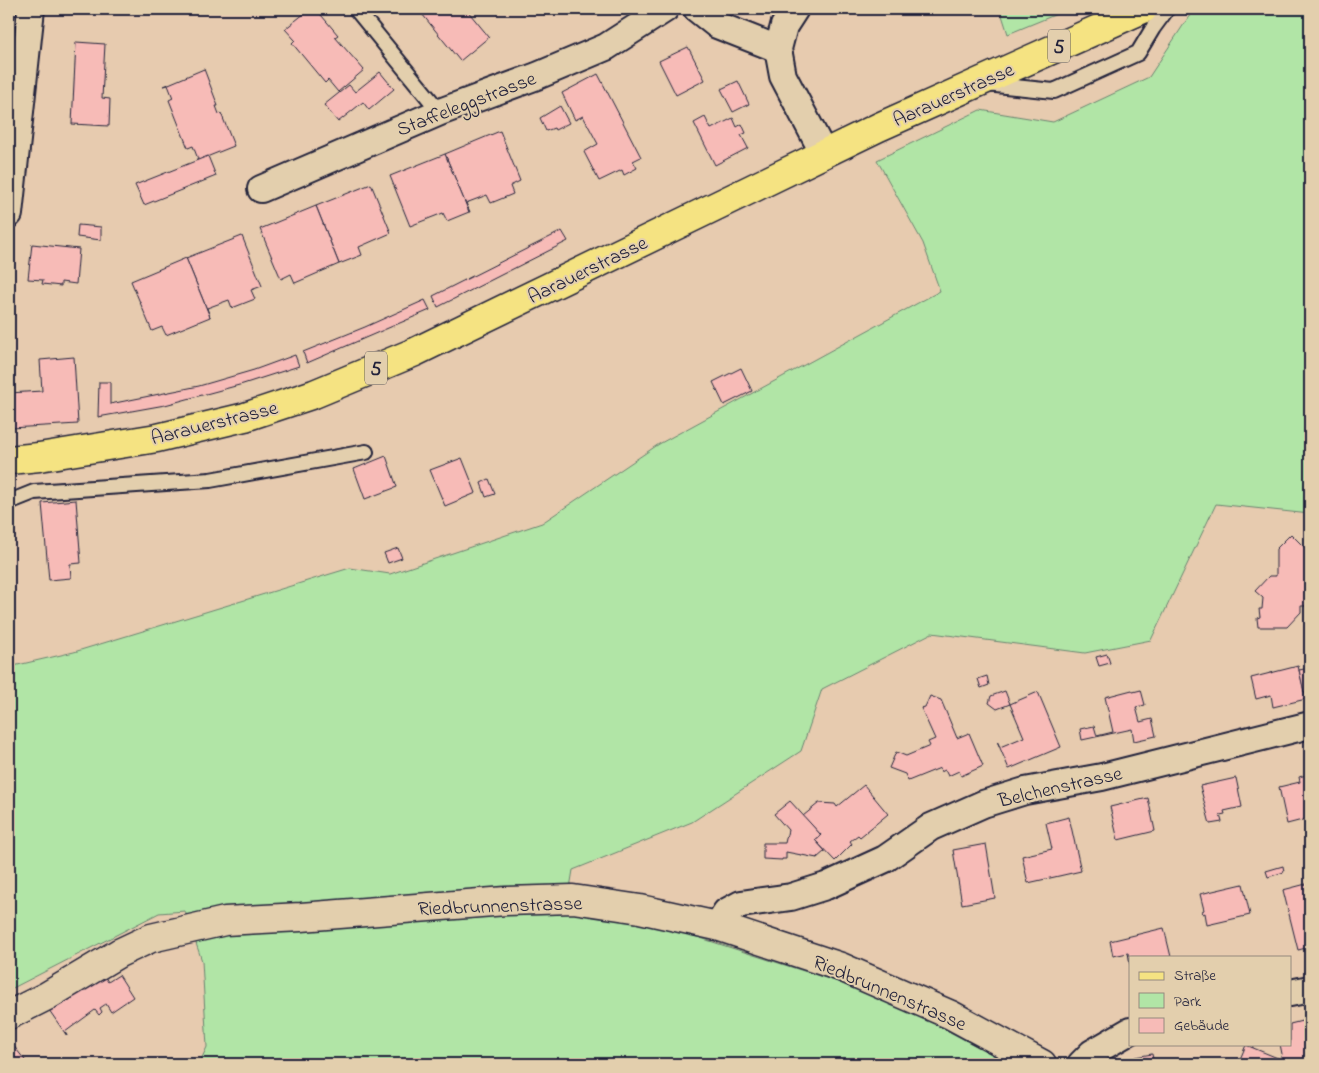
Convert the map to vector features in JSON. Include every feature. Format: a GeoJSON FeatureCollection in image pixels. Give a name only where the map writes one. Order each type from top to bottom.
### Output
{"type":"FeatureCollection","features":[{"type":"Feature","properties":{"kind":"main road","name":"Aarauerstrasse"},"geometry":{"type":"LineString","coordinates":[[9,460],[157,438],[245,417],[314,394],[415,352],[824,154],[975,83],[1143,9]]}},
{"type":"Feature","properties":{"kind":"street"},"geometry":{"type":"LineString","coordinates":[[9,214],[31,9]]}},
{"type":"Feature","properties":{"kind":"street","name":"Staffeleggstrasse"},"geometry":{"type":"LineString","coordinates":[[261,188],[440,112],[537,76],[606,47],[665,9]]}},
{"type":"Feature","properties":{"kind":"street"},"geometry":{"type":"LineString","coordinates":[[697,9],[717,25],[778,49]]}},
{"type":"Feature","properties":{"kind":"street"},"geometry":{"type":"LineString","coordinates":[[795,9],[784,26],[778,49],[783,76],[824,154]]}},
{"type":"Feature","properties":{"kind":"street","name":"Belchenstrasse"},"geometry":{"type":"LineString","coordinates":[[717,926],[726,912],[741,904],[791,897],[826,886],[885,859],[931,827],[983,804],[1024,791],[1102,777],[1310,725]]}},
{"type":"Feature","properties":{"kind":"street","name":"Riedbrunnenstrasse"},"geometry":{"type":"LineString","coordinates":[[9,1015],[47,996],[119,953],[151,938],[225,922],[506,901],[573,900],[640,909],[717,926],[841,967],[951,1015],[1042,1064]]}},
{"type":"Feature","properties":{"kind":"street"},"geometry":{"type":"LineString","coordinates":[[1292,993],[1310,989]]}},
{"type":"Feature","properties":{"kind":"street"},"geometry":{"type":"LineString","coordinates":[[1081,1064],[1092,1052],[1129,1032]]}},
{"type":"Feature","properties":{"kind":"lane"},"geometry":{"type":"LineString","coordinates":[[356,9],[440,112]]}},
{"type":"Feature","properties":{"kind":"lane"},"geometry":{"type":"LineString","coordinates":[[975,83],[1054,91],[1138,53],[1167,9]]}},
{"type":"Feature","properties":{"kind":"lane"},"geometry":{"type":"LineString","coordinates":[[9,502],[34,492],[210,480],[366,452]]}},
{"type":"Feature","properties":{"kind":"green space"},"geometry":{"type":"Polygon","coordinates":[[[1000,9],[1069,9],[1008,34],[1000,9]]]}},
{"type":"Feature","properties":{"kind":"green space"},"geometry":{"type":"Polygon","coordinates":[[[1203,9],[1310,9],[1310,514],[1216,504],[1151,640],[1085,653],[932,633],[822,689],[801,751],[692,822],[573,870],[566,912],[633,922],[691,935],[835,981],[901,1006],[1010,1064],[199,1064],[207,1047],[202,961],[185,911],[159,913],[9,990],[9,667],[74,652],[350,568],[390,574],[542,523],[659,444],[940,291],[923,243],[877,160],[980,110],[1053,122],[1149,77],[1190,15],[1203,9]]]}},
{"type":"Feature","properties":{"kind":"building"},"geometry":{"type":"Polygon","coordinates":[[[310,9],[316,9],[338,35],[335,37],[364,70],[338,92],[328,80],[325,83],[292,43],[295,40],[285,29],[310,9]]]}},
{"type":"Feature","properties":{"kind":"building"},"geometry":{"type":"Polygon","coordinates":[[[418,9],[466,9],[489,37],[460,61],[418,9]]]}},
{"type":"Feature","properties":{"kind":"building"},"geometry":{"type":"Polygon","coordinates":[[[76,42],[105,44],[102,98],[110,99],[109,126],[72,124],[76,42]]]}},
{"type":"Feature","properties":{"kind":"building"},"geometry":{"type":"Polygon","coordinates":[[[688,47],[705,80],[676,95],[659,61],[688,47]]]}},
{"type":"Feature","properties":{"kind":"building"},"geometry":{"type":"Polygon","coordinates":[[[204,69],[218,106],[216,106],[219,114],[221,113],[234,146],[194,162],[198,159],[193,146],[188,148],[169,100],[173,98],[168,85],[164,86],[204,69]]]}},
{"type":"Feature","properties":{"kind":"building"},"geometry":{"type":"Polygon","coordinates":[[[380,72],[394,89],[369,110],[363,102],[338,122],[324,105],[349,85],[355,92],[380,72]]]}},
{"type":"Feature","properties":{"kind":"building"},"geometry":{"type":"Polygon","coordinates":[[[598,74],[641,157],[633,161],[637,168],[624,175],[622,170],[599,181],[584,152],[598,144],[583,116],[575,120],[562,93],[598,74]]]}},
{"type":"Feature","properties":{"kind":"building"},"geometry":{"type":"Polygon","coordinates":[[[738,81],[749,104],[733,112],[721,89],[738,81]]]}},
{"type":"Feature","properties":{"kind":"building"},"geometry":{"type":"Polygon","coordinates":[[[560,106],[569,123],[555,130],[554,128],[546,131],[540,118],[560,106]]]}},
{"type":"Feature","properties":{"kind":"building"},"geometry":{"type":"Polygon","coordinates":[[[705,117],[711,129],[733,118],[737,127],[742,124],[746,133],[741,135],[748,148],[715,165],[694,123],[705,117]]]}},
{"type":"Feature","properties":{"kind":"building"},"geometry":{"type":"Polygon","coordinates":[[[500,131],[520,181],[510,186],[513,194],[491,203],[487,195],[466,203],[469,212],[445,154],[500,131]]]}},
{"type":"Feature","properties":{"kind":"building"},"geometry":{"type":"Polygon","coordinates":[[[445,154],[469,212],[447,221],[443,213],[410,226],[390,176],[445,154]]]}},
{"type":"Feature","properties":{"kind":"building"},"geometry":{"type":"Polygon","coordinates":[[[208,156],[216,176],[144,205],[135,185],[208,156]]]}},
{"type":"Feature","properties":{"kind":"building"},"geometry":{"type":"Polygon","coordinates":[[[371,184],[391,233],[359,247],[362,255],[339,264],[316,206],[371,184]]]}},
{"type":"Feature","properties":{"kind":"building"},"geometry":{"type":"Polygon","coordinates":[[[316,206],[339,264],[295,283],[291,274],[281,279],[260,229],[316,206]]]}},
{"type":"Feature","properties":{"kind":"building"},"geometry":{"type":"Polygon","coordinates":[[[78,225],[101,227],[101,240],[77,237],[78,225]]]}},
{"type":"Feature","properties":{"kind":"building"},"geometry":{"type":"Polygon","coordinates":[[[562,231],[568,241],[438,307],[433,296],[562,231]]]}},
{"type":"Feature","properties":{"kind":"building"},"geometry":{"type":"Polygon","coordinates":[[[242,236],[262,286],[251,290],[255,299],[232,308],[229,300],[207,308],[210,317],[186,258],[242,236]]]}},
{"type":"Feature","properties":{"kind":"building"},"geometry":{"type":"Polygon","coordinates":[[[32,244],[79,249],[76,284],[61,282],[61,286],[42,284],[43,280],[28,279],[32,244]]]}},
{"type":"Feature","properties":{"kind":"building"},"geometry":{"type":"Polygon","coordinates":[[[186,258],[210,317],[166,335],[162,327],[152,331],[131,281],[186,258]]]}},
{"type":"Feature","properties":{"kind":"building"},"geometry":{"type":"Polygon","coordinates":[[[425,300],[430,310],[307,363],[303,352],[425,300]]]}},
{"type":"Feature","properties":{"kind":"building"},"geometry":{"type":"Polygon","coordinates":[[[295,355],[299,366],[243,384],[165,405],[98,417],[99,382],[110,382],[110,404],[199,386],[254,370],[295,355]]]}},
{"type":"Feature","properties":{"kind":"building"},"geometry":{"type":"Polygon","coordinates":[[[74,357],[78,424],[11,428],[9,393],[42,391],[40,360],[74,357]]]}},
{"type":"Feature","properties":{"kind":"building"},"geometry":{"type":"Polygon","coordinates":[[[741,368],[752,391],[724,405],[713,382],[741,368]]]}},
{"type":"Feature","properties":{"kind":"building"},"geometry":{"type":"Polygon","coordinates":[[[386,456],[397,487],[365,499],[354,469],[386,456]]]}},
{"type":"Feature","properties":{"kind":"building"},"geometry":{"type":"Polygon","coordinates":[[[462,458],[476,493],[445,506],[430,470],[462,458]]]}},
{"type":"Feature","properties":{"kind":"building"},"geometry":{"type":"Polygon","coordinates":[[[489,479],[495,494],[486,497],[481,483],[489,479]]]}},
{"type":"Feature","properties":{"kind":"building"},"geometry":{"type":"Polygon","coordinates":[[[76,500],[81,563],[70,564],[71,578],[49,580],[42,503],[76,500]]]}},
{"type":"Feature","properties":{"kind":"building"},"geometry":{"type":"Polygon","coordinates":[[[1291,534],[1310,553],[1308,560],[1310,606],[1301,606],[1301,612],[1287,627],[1258,627],[1257,618],[1260,617],[1259,609],[1262,609],[1263,598],[1255,591],[1269,576],[1276,576],[1276,549],[1291,534]]]}},
{"type":"Feature","properties":{"kind":"building"},"geometry":{"type":"Polygon","coordinates":[[[398,548],[402,558],[388,563],[384,553],[398,548]]]}},
{"type":"Feature","properties":{"kind":"building"},"geometry":{"type":"Polygon","coordinates":[[[1107,654],[1110,663],[1099,666],[1096,657],[1107,654]]]}},
{"type":"Feature","properties":{"kind":"building"},"geometry":{"type":"Polygon","coordinates":[[[1298,666],[1306,699],[1273,707],[1271,695],[1256,699],[1251,678],[1298,666]]]}},
{"type":"Feature","properties":{"kind":"building"},"geometry":{"type":"Polygon","coordinates":[[[1310,668],[1310,691],[1304,692],[1299,670],[1310,668]]]}},
{"type":"Feature","properties":{"kind":"building"},"geometry":{"type":"Polygon","coordinates":[[[987,676],[989,685],[981,688],[978,679],[987,676]]]}},
{"type":"Feature","properties":{"kind":"building"},"geometry":{"type":"Polygon","coordinates":[[[1132,690],[1133,692],[1141,690],[1145,705],[1136,707],[1140,722],[1152,719],[1156,736],[1134,741],[1132,729],[1082,740],[1080,729],[1094,726],[1097,736],[1113,732],[1105,697],[1132,690]]]}},
{"type":"Feature","properties":{"kind":"building"},"geometry":{"type":"Polygon","coordinates":[[[1005,691],[1010,704],[997,709],[989,703],[991,696],[1005,691]]]}},
{"type":"Feature","properties":{"kind":"building"},"geometry":{"type":"Polygon","coordinates":[[[1038,692],[1061,747],[1009,769],[997,741],[1000,747],[1024,737],[1010,704],[1038,692]]]}},
{"type":"Feature","properties":{"kind":"building"},"geometry":{"type":"Polygon","coordinates":[[[930,696],[941,700],[957,738],[969,733],[983,766],[961,776],[959,771],[948,776],[945,770],[941,772],[940,768],[908,781],[905,774],[889,768],[896,752],[906,756],[930,746],[928,742],[935,739],[921,708],[925,707],[930,696]]]}},
{"type":"Feature","properties":{"kind":"building"},"geometry":{"type":"Polygon","coordinates":[[[1310,774],[1310,818],[1287,824],[1279,787],[1300,782],[1299,777],[1310,774]]]}},
{"type":"Feature","properties":{"kind":"building"},"geometry":{"type":"Polygon","coordinates":[[[1236,778],[1242,807],[1224,811],[1225,814],[1220,815],[1222,822],[1210,824],[1200,786],[1236,778]]]}},
{"type":"Feature","properties":{"kind":"building"},"geometry":{"type":"Polygon","coordinates":[[[864,785],[888,814],[860,837],[858,835],[850,841],[852,844],[835,861],[815,840],[821,835],[803,816],[819,803],[835,804],[837,807],[864,785]]]}},
{"type":"Feature","properties":{"kind":"building"},"geometry":{"type":"Polygon","coordinates":[[[1148,798],[1155,831],[1118,840],[1110,807],[1148,798]]]}},
{"type":"Feature","properties":{"kind":"building"},"geometry":{"type":"Polygon","coordinates":[[[790,801],[821,835],[815,840],[825,851],[817,858],[786,852],[786,859],[763,859],[763,843],[785,843],[788,830],[774,814],[790,801]]]}},
{"type":"Feature","properties":{"kind":"building"},"geometry":{"type":"Polygon","coordinates":[[[1069,817],[1081,871],[1028,883],[1022,856],[1052,849],[1046,823],[1069,817]]]}},
{"type":"Feature","properties":{"kind":"building"},"geometry":{"type":"Polygon","coordinates":[[[986,844],[995,898],[962,904],[953,850],[986,844]]]}},
{"type":"Feature","properties":{"kind":"building"},"geometry":{"type":"Polygon","coordinates":[[[1283,866],[1284,872],[1268,877],[1266,871],[1283,866]]]}},
{"type":"Feature","properties":{"kind":"building"},"geometry":{"type":"Polygon","coordinates":[[[1310,883],[1310,947],[1298,950],[1283,890],[1310,883]]]}},
{"type":"Feature","properties":{"kind":"building"},"geometry":{"type":"Polygon","coordinates":[[[1243,884],[1250,915],[1207,925],[1205,913],[1203,914],[1202,911],[1204,910],[1200,894],[1243,884]]]}},
{"type":"Feature","properties":{"kind":"building"},"geometry":{"type":"Polygon","coordinates":[[[1164,928],[1171,956],[1129,956],[1129,958],[1128,953],[1113,956],[1110,941],[1164,928]]]}},
{"type":"Feature","properties":{"kind":"building"},"geometry":{"type":"Polygon","coordinates":[[[103,974],[108,982],[119,975],[133,997],[111,1012],[106,1004],[100,1008],[102,1012],[99,1015],[95,1010],[65,1032],[67,1036],[49,1010],[103,974]]]}},
{"type":"Feature","properties":{"kind":"building"},"geometry":{"type":"Polygon","coordinates":[[[1310,1019],[1310,1064],[1238,1064],[1246,1046],[1280,1059],[1282,1054],[1280,1046],[1292,1046],[1292,1024],[1310,1019]]]}},
{"type":"Feature","properties":{"kind":"building"},"geometry":{"type":"Polygon","coordinates":[[[9,1040],[28,1064],[9,1064],[9,1040]]]}},
{"type":"Feature","properties":{"kind":"building"},"geometry":{"type":"Polygon","coordinates":[[[1152,1054],[1154,1064],[1137,1064],[1135,1057],[1152,1054]]]}}]}
